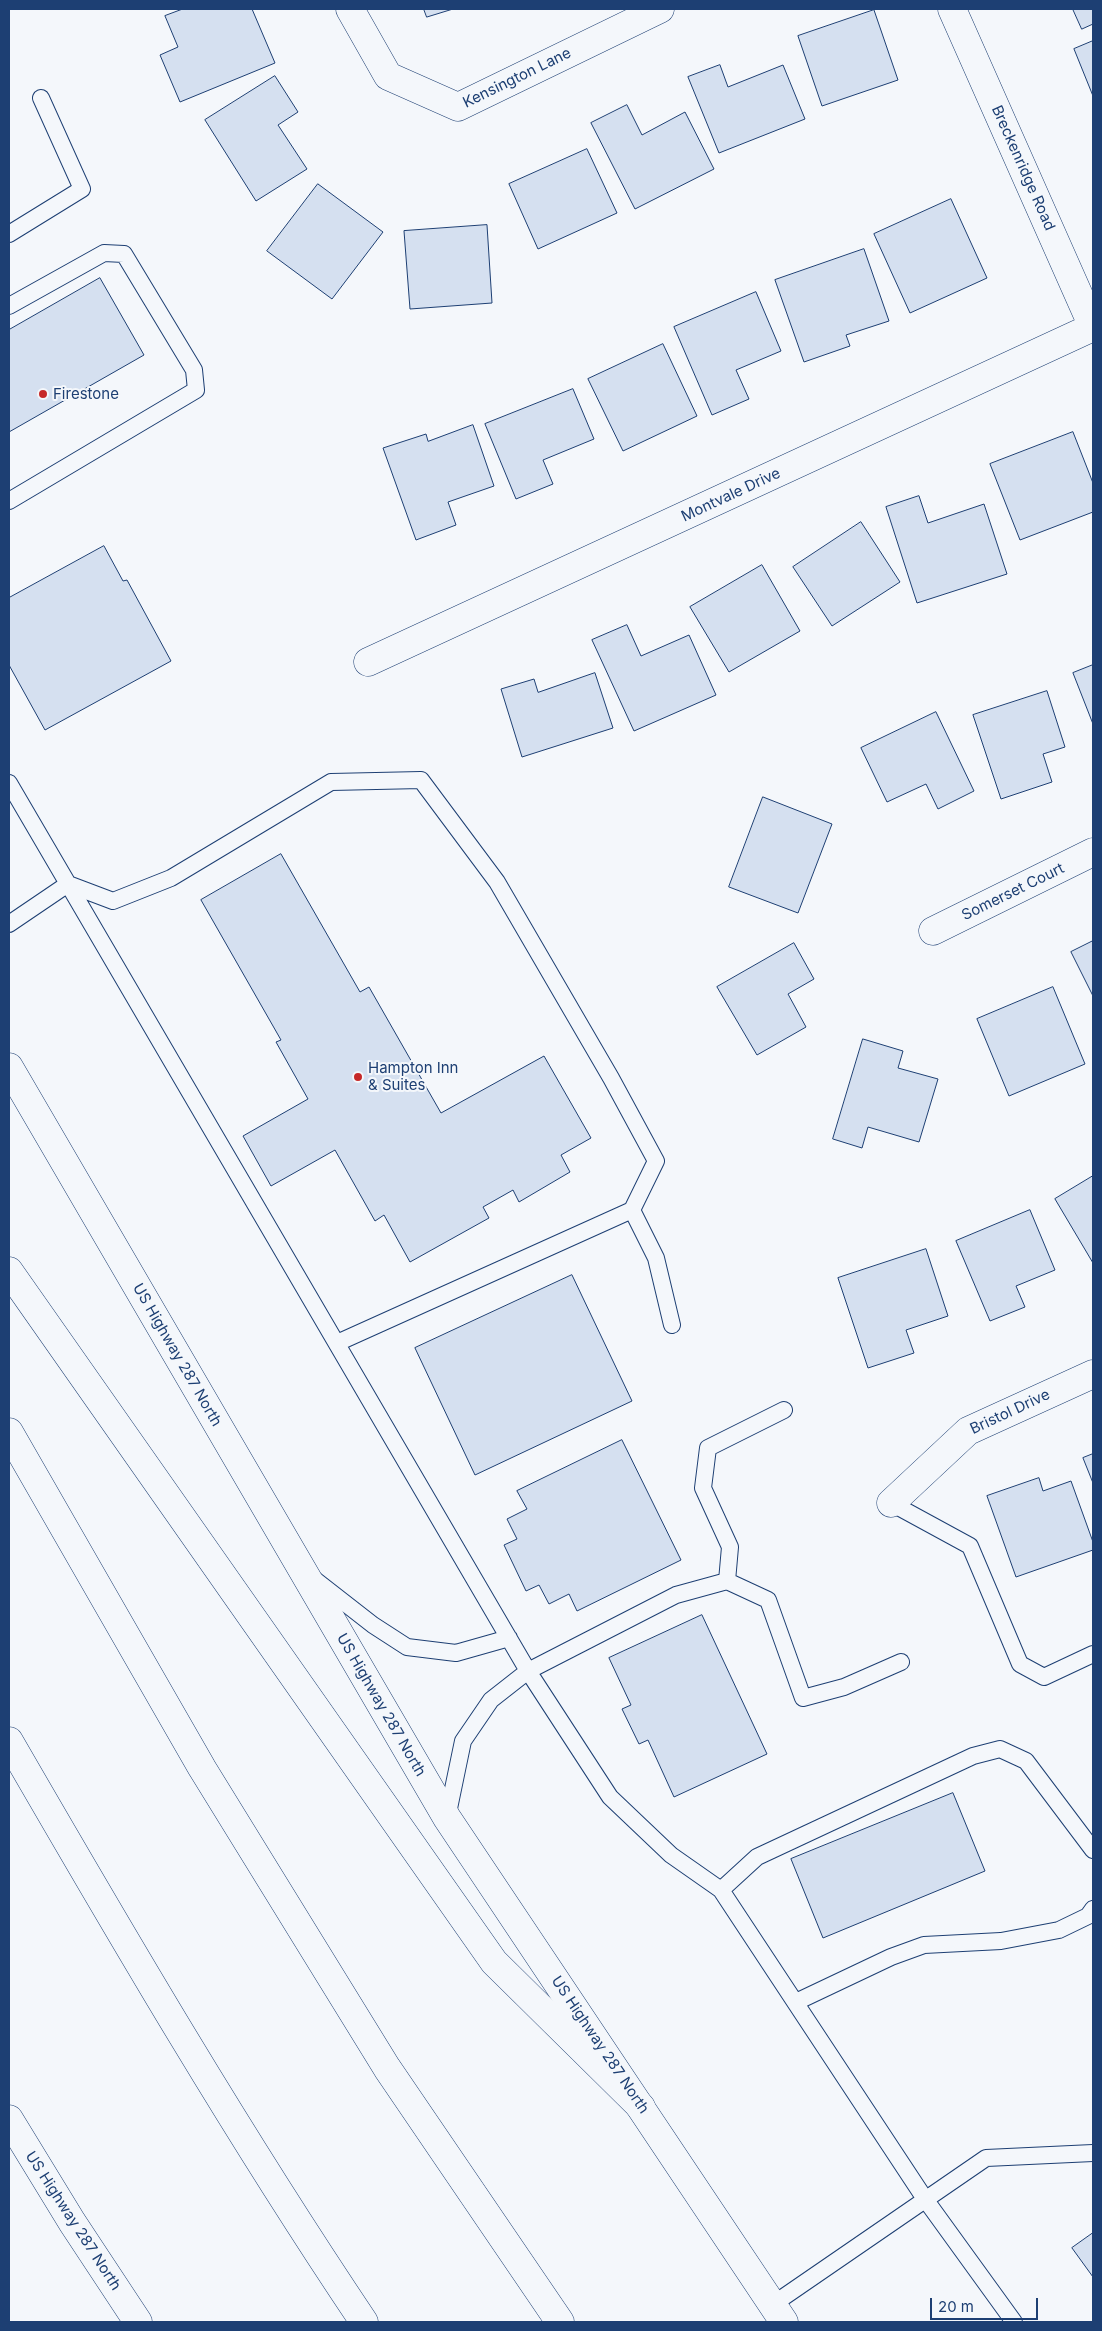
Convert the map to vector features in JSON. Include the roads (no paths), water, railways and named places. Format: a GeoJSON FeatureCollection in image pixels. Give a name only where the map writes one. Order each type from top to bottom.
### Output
{"type":"FeatureCollection","features":[{"type":"Feature","properties":{"kind":"main road","name":"Kensington Lane"},"geometry":{"type":"LineString","coordinates":[[350,9],[388,76],[458,107],[660,9]]}},
{"type":"Feature","properties":{"kind":"main road","name":"Breckenridge Road"},"geometry":{"type":"LineString","coordinates":[[952,9],[1093,327]]}},
{"type":"Feature","properties":{"kind":"main road","name":"Montvale Drive"},"geometry":{"type":"LineString","coordinates":[[368,662],[1093,327]]}},
{"type":"Feature","properties":{"kind":"main road","name":"Somerset Court"},"geometry":{"type":"LineString","coordinates":[[933,931],[1093,852]]}},
{"type":"Feature","properties":{"kind":"main road","name":"US Highway 287 North"},"geometry":{"type":"LineString","coordinates":[[9,1067],[448,1818],[778,2314]]}},
{"type":"Feature","properties":{"kind":"main road"},"geometry":{"type":"LineString","coordinates":[[9,1272],[494,1962],[641,2107]]}},
{"type":"Feature","properties":{"kind":"main road","name":"Bristol Drive"},"geometry":{"type":"LineString","coordinates":[[891,1502],[968,1431],[1093,1374]]}},
{"type":"Feature","properties":{"kind":"main road"},"geometry":{"type":"LineString","coordinates":[[9,1432],[202,1768],[382,2060],[560,2322]]}},
{"type":"Feature","properties":{"kind":"main road"},"geometry":{"type":"LineString","coordinates":[[9,1741],[147,1980],[285,2204],[364,2322]]}},
{"type":"Feature","properties":{"kind":"main road","name":"US Highway 287 North"},"geometry":{"type":"LineString","coordinates":[[9,2120],[72,2222],[138,2322]]}},
{"type":"Feature","properties":{"kind":"lane"},"geometry":{"type":"LineString","coordinates":[[9,234],[82,189],[41,98]]}},
{"type":"Feature","properties":{"kind":"lane"},"geometry":{"type":"LineString","coordinates":[[9,306],[104,253],[124,254],[194,370],[196,390],[9,501]]}},
{"type":"Feature","properties":{"kind":"lane"},"geometry":{"type":"LineString","coordinates":[[68,884],[113,901],[171,878],[331,782],[421,780],[497,882],[612,1078],[656,1161],[632,1210],[337,1343]]}},
{"type":"Feature","properties":{"kind":"lane"},"geometry":{"type":"LineString","coordinates":[[9,782],[528,1671],[610,1798],[671,1855],[721,1890],[925,2199],[1014,2322]]}},
{"type":"Feature","properties":{"kind":"lane"},"geometry":{"type":"LineString","coordinates":[[9,924],[68,884]]}},
{"type":"Feature","properties":{"kind":"lane"},"geometry":{"type":"LineString","coordinates":[[632,1210],[656,1258],[672,1325]]}},
{"type":"Feature","properties":{"kind":"lane"},"geometry":{"type":"LineString","coordinates":[[727,1581],[730,1547],[702,1488],[708,1448],[784,1410]]}},
{"type":"Feature","properties":{"kind":"lane"},"geometry":{"type":"LineString","coordinates":[[891,1502],[970,1546],[1020,1664],[1044,1677],[1093,1654]]}},
{"type":"Feature","properties":{"kind":"lane"},"geometry":{"type":"LineString","coordinates":[[302,1569],[373,1625],[406,1647],[456,1653],[509,1638]]}},
{"type":"Feature","properties":{"kind":"lane"},"geometry":{"type":"LineString","coordinates":[[448,1818],[463,1741],[490,1700],[528,1671],[676,1595],[727,1581],[768,1600],[803,1698],[844,1687],[902,1662]]}},
{"type":"Feature","properties":{"kind":"lane"},"geometry":{"type":"LineString","coordinates":[[721,1890],[757,1857],[973,1756],[1000,1749],[1026,1761],[1093,1850]]}},
{"type":"Feature","properties":{"kind":"lane"},"geometry":{"type":"LineString","coordinates":[[796,2002],[891,1956],[924,1944],[1001,1941],[1059,1930],[1088,1916],[1093,1909]]}},
{"type":"Feature","properties":{"kind":"lane"},"geometry":{"type":"LineString","coordinates":[[778,2314],[925,2199],[986,2158],[1093,2153]]}},
{"type":"Feature","properties":{"kind":"place","name":"Firestone"},"geometry":{"type":"Point","coordinates":[43,394]}},
{"type":"Feature","properties":{"kind":"place","name":"Hampton Inn & Suites"},"geometry":{"type":"Point","coordinates":[358,1077]}}]}
